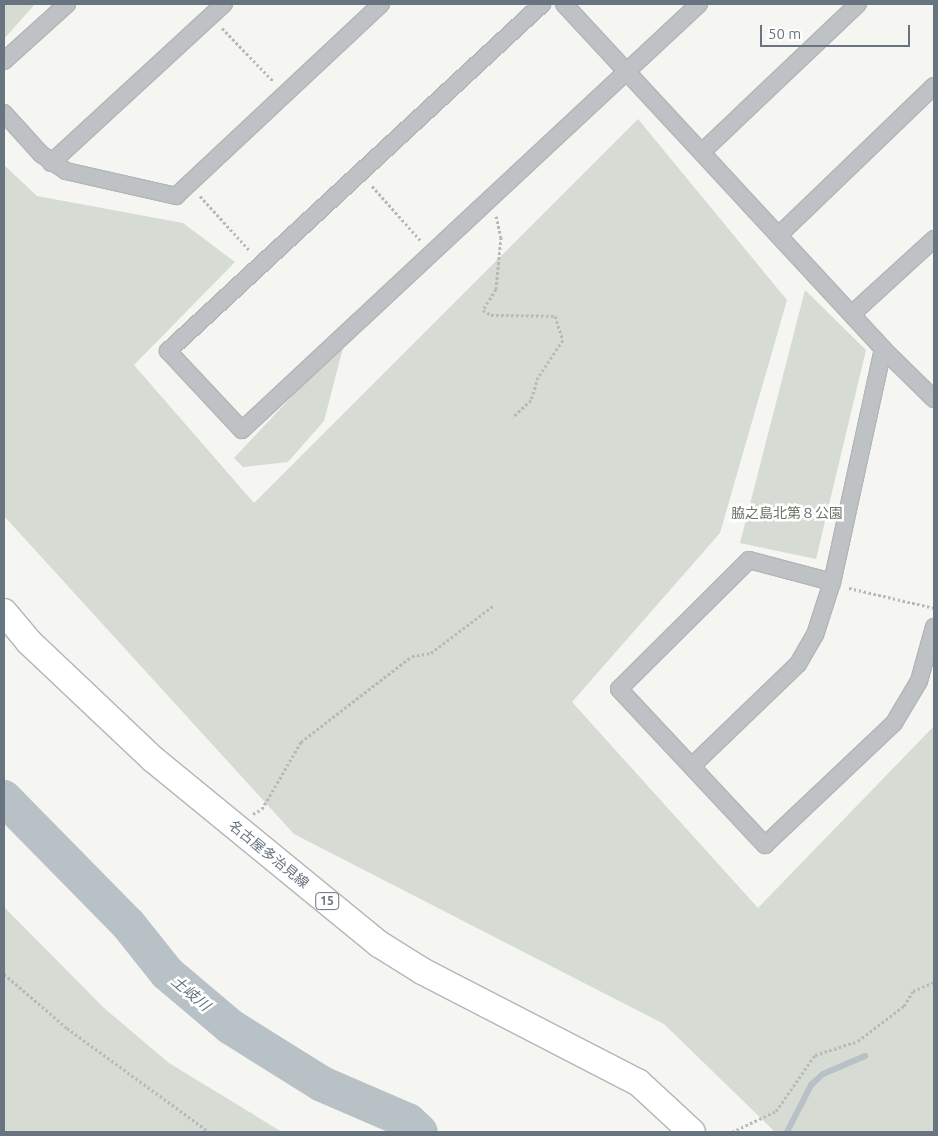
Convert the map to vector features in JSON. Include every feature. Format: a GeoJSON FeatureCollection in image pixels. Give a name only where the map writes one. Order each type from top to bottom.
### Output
{"type":"FeatureCollection","features":[{"type":"Feature","properties":{"kind":"main road","name":"名古屋多治見線"},"geometry":{"type":"LineString","coordinates":[[4,612],[93,705],[233,824],[379,944],[438,980],[639,1083],[692,1132]]}},
{"type":"Feature","properties":{"kind":"street"},"geometry":{"type":"LineString","coordinates":[[4,61],[67,4]]}},
{"type":"Feature","properties":{"kind":"street"},"geometry":{"type":"LineString","coordinates":[[51,163],[224,4]]}},
{"type":"Feature","properties":{"kind":"street"},"geometry":{"type":"LineString","coordinates":[[4,113],[51,163],[176,196],[381,4]]}},
{"type":"Feature","properties":{"kind":"street"},"geometry":{"type":"LineString","coordinates":[[542,4],[168,351],[242,430],[699,4]]}},
{"type":"Feature","properties":{"kind":"street"},"geometry":{"type":"LineString","coordinates":[[564,4],[853,313],[883,349],[934,399]]}},
{"type":"Feature","properties":{"kind":"street"},"geometry":{"type":"LineString","coordinates":[[702,152],[858,4]]}},
{"type":"Feature","properties":{"kind":"street"},"geometry":{"type":"LineString","coordinates":[[779,235],[934,86]]}},
{"type":"Feature","properties":{"kind":"street"},"geometry":{"type":"LineString","coordinates":[[853,313],[934,239]]}},
{"type":"Feature","properties":{"kind":"street"},"geometry":{"type":"LineString","coordinates":[[693,765],[798,664],[815,635],[832,582],[883,349]]}},
{"type":"Feature","properties":{"kind":"street"},"geometry":{"type":"LineString","coordinates":[[832,582],[749,560],[620,689],[693,765],[765,845],[894,723],[919,681],[934,627]]}},
{"type":"Feature","properties":{"kind":"path"},"geometry":{"type":"LineString","coordinates":[[211,17],[285,93]]}},
{"type":"Feature","properties":{"kind":"path"},"geometry":{"type":"LineString","coordinates":[[359,173],[432,253]]}},
{"type":"Feature","properties":{"kind":"path"},"geometry":{"type":"LineString","coordinates":[[190,184],[262,264]]}},
{"type":"Feature","properties":{"kind":"path"},"geometry":{"type":"LineString","coordinates":[[486,204],[496,215],[501,237],[496,289],[483,310],[491,315],[555,316],[563,340],[538,377],[531,400],[513,417]]}},
{"type":"Feature","properties":{"kind":"path"},"geometry":{"type":"LineString","coordinates":[[832,582],[934,608]]}},
{"type":"Feature","properties":{"kind":"path"},"geometry":{"type":"LineString","coordinates":[[233,824],[262,809],[301,742],[412,656],[431,653],[493,606]]}},
{"type":"Feature","properties":{"kind":"path"},"geometry":{"type":"LineString","coordinates":[[4,974],[67,1028],[209,1132]]}},
{"type":"Feature","properties":{"kind":"path"},"geometry":{"type":"LineString","coordinates":[[732,1132],[776,1111],[814,1055],[858,1041],[904,1006],[913,991],[934,982]]}},
{"type":"Feature","properties":{"kind":"green space"},"geometry":{"type":"Polygon","coordinates":[[[4,4],[35,4],[4,39],[4,4]]]}},
{"type":"Feature","properties":{"kind":"green space"},"geometry":{"type":"Polygon","coordinates":[[[638,119],[787,300],[720,533],[572,702],[758,908],[934,726],[934,1132],[775,1132],[664,1024],[294,834],[4,516],[4,165],[37,196],[183,223],[235,262],[134,365],[254,503],[638,119]]]}},
{"type":"Feature","properties":{"kind":"green space","name":"脇之島北第８公園"},"geometry":{"type":"Polygon","coordinates":[[[805,290],[866,350],[816,559],[740,543],[805,290]]]}},
{"type":"Feature","properties":{"kind":"green space"},"geometry":{"type":"Polygon","coordinates":[[[345,340],[324,421],[288,462],[243,467],[234,458],[345,340]]]}},
{"type":"Feature","properties":{"kind":"green space"},"geometry":{"type":"Polygon","coordinates":[[[4,907],[104,1008],[169,1063],[282,1132],[4,1132],[4,907]]]}},
{"type":"Feature","properties":{"kind":"waterway","name":"土岐川"},"geometry":{"type":"LineString","coordinates":[[4,798],[128,924],[167,973],[231,1027],[322,1084],[408,1121],[420,1132]]}},
{"type":"Feature","properties":{"kind":"waterway"},"geometry":{"type":"LineString","coordinates":[[787,1132],[811,1085],[823,1074],[865,1056]]}}]}
